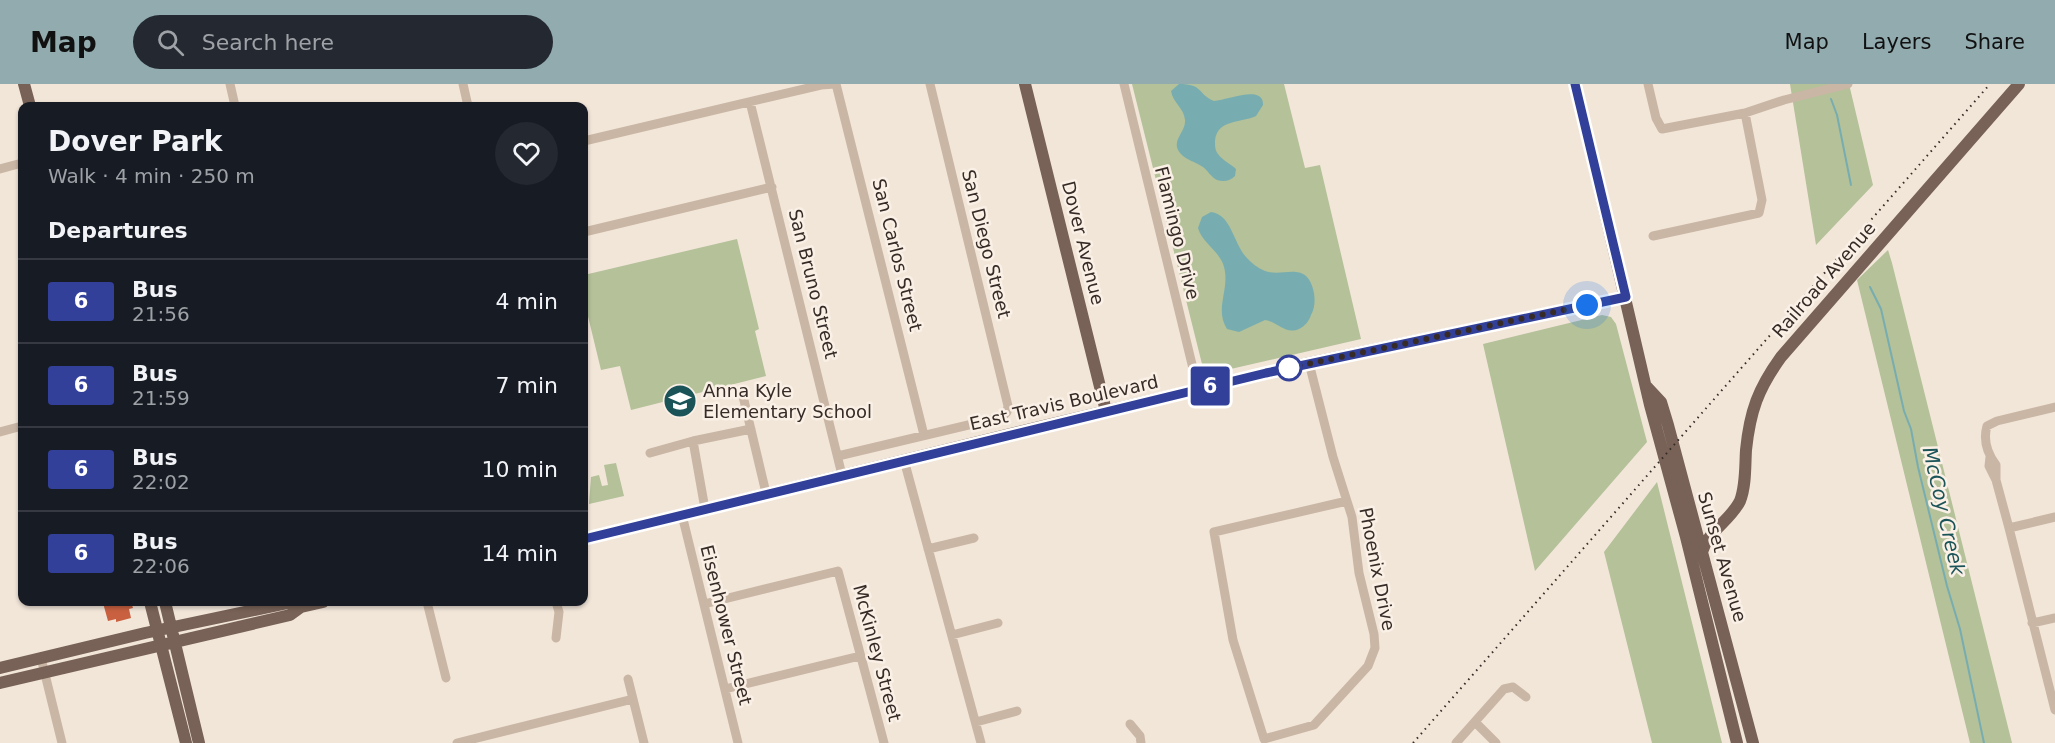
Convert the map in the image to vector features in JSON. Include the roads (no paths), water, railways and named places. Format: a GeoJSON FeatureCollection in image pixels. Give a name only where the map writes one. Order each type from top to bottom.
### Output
{"type":"FeatureCollection","features":[{"type":"Feature","properties":{"kind":"main road"},"geometry":{"type":"LineString","coordinates":[[24,84],[29,102]]}},
{"type":"Feature","properties":{"kind":"main road","name":"Dover Avenue"},"geometry":{"type":"LineString","coordinates":[[1025,84],[1106,411]]}},
{"type":"Feature","properties":{"kind":"main road","name":"Sunset Avenue"},"geometry":{"type":"LineString","coordinates":[[1575,84],[1646,387],[1692,536],[1737,743]]}},
{"type":"Feature","properties":{"kind":"main road","name":"Railroad Avenue"},"geometry":{"type":"LineString","coordinates":[[1702,552],[1709,537],[1724,524],[1740,500],[1744,483],[1750,415],[1758,392],[1767,376],[1781,357],[2019,84]]}},
{"type":"Feature","properties":{"kind":"main road","name":"East Travis Boulevard"},"geometry":{"type":"LineString","coordinates":[[588,538],[1309,363],[1626,297]]}},
{"type":"Feature","properties":{"kind":"main road"},"geometry":{"type":"LineString","coordinates":[[1692,536],[1717,529]]}},
{"type":"Feature","properties":{"kind":"main road","name":"Sunset Avenue"},"geometry":{"type":"LineString","coordinates":[[1692,536],[1702,552],[1753,743]]}},
{"type":"Feature","properties":{"kind":"main road"},"geometry":{"type":"LineString","coordinates":[[151,606],[186,743]]}},
{"type":"Feature","properties":{"kind":"main road"},"geometry":{"type":"LineString","coordinates":[[166,606],[199,743]]}},
{"type":"Feature","properties":{"kind":"main road"},"geometry":{"type":"LineString","coordinates":[[0,668],[274,606]]}},
{"type":"Feature","properties":{"kind":"main road"},"geometry":{"type":"LineString","coordinates":[[0,683],[290,615],[305,606]]}},
{"type":"Feature","properties":{"kind":"street"},"geometry":{"type":"LineString","coordinates":[[230,84],[234,102]]}},
{"type":"Feature","properties":{"kind":"street"},"geometry":{"type":"LineString","coordinates":[[463,84],[467,102]]}},
{"type":"Feature","properties":{"kind":"street"},"geometry":{"type":"LineString","coordinates":[[588,140],[821,85],[836,84]]}},
{"type":"Feature","properties":{"kind":"street","name":"San Carlos Street"},"geometry":{"type":"LineString","coordinates":[[836,84],[924,435]]}},
{"type":"Feature","properties":{"kind":"street","name":"San Diego Street"},"geometry":{"type":"LineString","coordinates":[[930,84],[1008,406],[1007,412]]}},
{"type":"Feature","properties":{"kind":"street","name":"Flamingo Drive"},"geometry":{"type":"LineString","coordinates":[[1124,84],[1198,389]]}},
{"type":"Feature","properties":{"kind":"street"},"geometry":{"type":"LineString","coordinates":[[1648,84],[1656,118],[1662,129],[1745,113],[1784,100],[1848,84]]}},
{"type":"Feature","properties":{"kind":"street","name":"San Bruno Street"},"geometry":{"type":"LineString","coordinates":[[750,102],[842,475]]}},
{"type":"Feature","properties":{"kind":"street"},"geometry":{"type":"LineString","coordinates":[[1653,236],[1759,213],[1762,200],[1745,113]]}},
{"type":"Feature","properties":{"kind":"street"},"geometry":{"type":"LineString","coordinates":[[0,169],[18,164]]}},
{"type":"Feature","properties":{"kind":"street"},"geometry":{"type":"LineString","coordinates":[[588,231],[772,187]]}},
{"type":"Feature","properties":{"kind":"street","name":"Phoenix Drive"},"geometry":{"type":"LineString","coordinates":[[1309,363],[1333,457],[1347,501],[1353,525],[1359,573],[1374,634],[1375,648],[1368,666],[1314,725],[1264,739],[1233,640],[1214,532],[1347,501]]}},
{"type":"Feature","properties":{"kind":"street"},"geometry":{"type":"LineString","coordinates":[[742,392],[766,493]]}},
{"type":"Feature","properties":{"kind":"street"},"geometry":{"type":"LineString","coordinates":[[2055,407],[1996,420],[1987,426],[1984,436],[1990,457],[1996,465],[1996,480],[2055,710]]}},
{"type":"Feature","properties":{"kind":"street","name":"East Travis Boulevard"},"geometry":{"type":"LineString","coordinates":[[838,456],[1002,417],[1007,412]]}},
{"type":"Feature","properties":{"kind":"street"},"geometry":{"type":"LineString","coordinates":[[0,432],[18,427]]}},
{"type":"Feature","properties":{"kind":"street"},"geometry":{"type":"LineString","coordinates":[[650,453],[751,429]]}},
{"type":"Feature","properties":{"kind":"street"},"geometry":{"type":"LineString","coordinates":[[693,441],[705,509]]}},
{"type":"Feature","properties":{"kind":"street"},"geometry":{"type":"LineString","coordinates":[[904,460],[981,743]]}},
{"type":"Feature","properties":{"kind":"street","name":"Eisenhower Street"},"geometry":{"type":"LineString","coordinates":[[682,515],[738,743]]}},
{"type":"Feature","properties":{"kind":"street"},"geometry":{"type":"LineString","coordinates":[[2009,528],[2055,517]]}},
{"type":"Feature","properties":{"kind":"street"},"geometry":{"type":"LineString","coordinates":[[928,549],[974,538]]}},
{"type":"Feature","properties":{"kind":"street","name":"McKinley Street"},"geometry":{"type":"LineString","coordinates":[[704,604],[838,571],[884,743]]}},
{"type":"Feature","properties":{"kind":"street"},"geometry":{"type":"LineString","coordinates":[[428,606],[446,678]]}},
{"type":"Feature","properties":{"kind":"street"},"geometry":{"type":"LineString","coordinates":[[556,638],[557,606]]}},
{"type":"Feature","properties":{"kind":"street"},"geometry":{"type":"LineString","coordinates":[[2032,623],[2055,618]]}},
{"type":"Feature","properties":{"kind":"street"},"geometry":{"type":"LineString","coordinates":[[952,635],[998,623]]}},
{"type":"Feature","properties":{"kind":"street"},"geometry":{"type":"LineString","coordinates":[[725,689],[860,656]]}},
{"type":"Feature","properties":{"kind":"street"},"geometry":{"type":"LineString","coordinates":[[41,658],[62,743]]}},
{"type":"Feature","properties":{"kind":"street"},"geometry":{"type":"LineString","coordinates":[[628,679],[644,743]]}},
{"type":"Feature","properties":{"kind":"street"},"geometry":{"type":"LineString","coordinates":[[1456,743],[1504,689],[1513,687],[1526,697]]}},
{"type":"Feature","properties":{"kind":"street"},"geometry":{"type":"LineString","coordinates":[[457,743],[633,699]]}},
{"type":"Feature","properties":{"kind":"street"},"geometry":{"type":"LineString","coordinates":[[976,722],[1017,711]]}},
{"type":"Feature","properties":{"kind":"street"},"geometry":{"type":"LineString","coordinates":[[1475,722],[1496,743]]}},
{"type":"Feature","properties":{"kind":"street"},"geometry":{"type":"LineString","coordinates":[[1130,724],[1140,736],[1141,743]]}},
{"type":"Feature","properties":{"kind":"water"},"geometry":{"type":"Polygon","coordinates":[[[1179,84],[1193,86],[1214,101],[1252,94],[1262,99],[1263,105],[1256,116],[1225,125],[1217,134],[1215,148],[1217,152],[1222,159],[1236,169],[1235,176],[1231,179],[1217,180],[1203,167],[1184,157],[1179,151],[1177,144],[1185,120],[1171,91],[1179,84]]]}},
{"type":"Feature","properties":{"kind":"water"},"geometry":{"type":"Polygon","coordinates":[[[1211,212],[1223,218],[1232,230],[1242,251],[1257,267],[1272,273],[1294,272],[1306,276],[1311,283],[1315,301],[1310,317],[1303,326],[1290,330],[1265,320],[1239,332],[1227,329],[1222,315],[1225,279],[1223,265],[1198,228],[1202,217],[1211,212]]]}},
{"type":"Feature","properties":{"kind":"waterway"},"geometry":{"type":"LineString","coordinates":[[1831,99],[1837,115],[1851,185]]}},
{"type":"Feature","properties":{"kind":"waterway","name":"McCoy Creek"},"geometry":{"type":"LineString","coordinates":[[1870,287],[1881,309],[1947,586],[1960,629],[1984,743]]}},
{"type":"Feature","properties":{"kind":"railway"},"geometry":{"type":"LineString","coordinates":[[1413,743],[1990,84]]}},
{"type":"Feature","properties":{"kind":"place","name":"Anna Kyle Elementary School"},"geometry":{"type":"Point","coordinates":[680,401]}}]}
